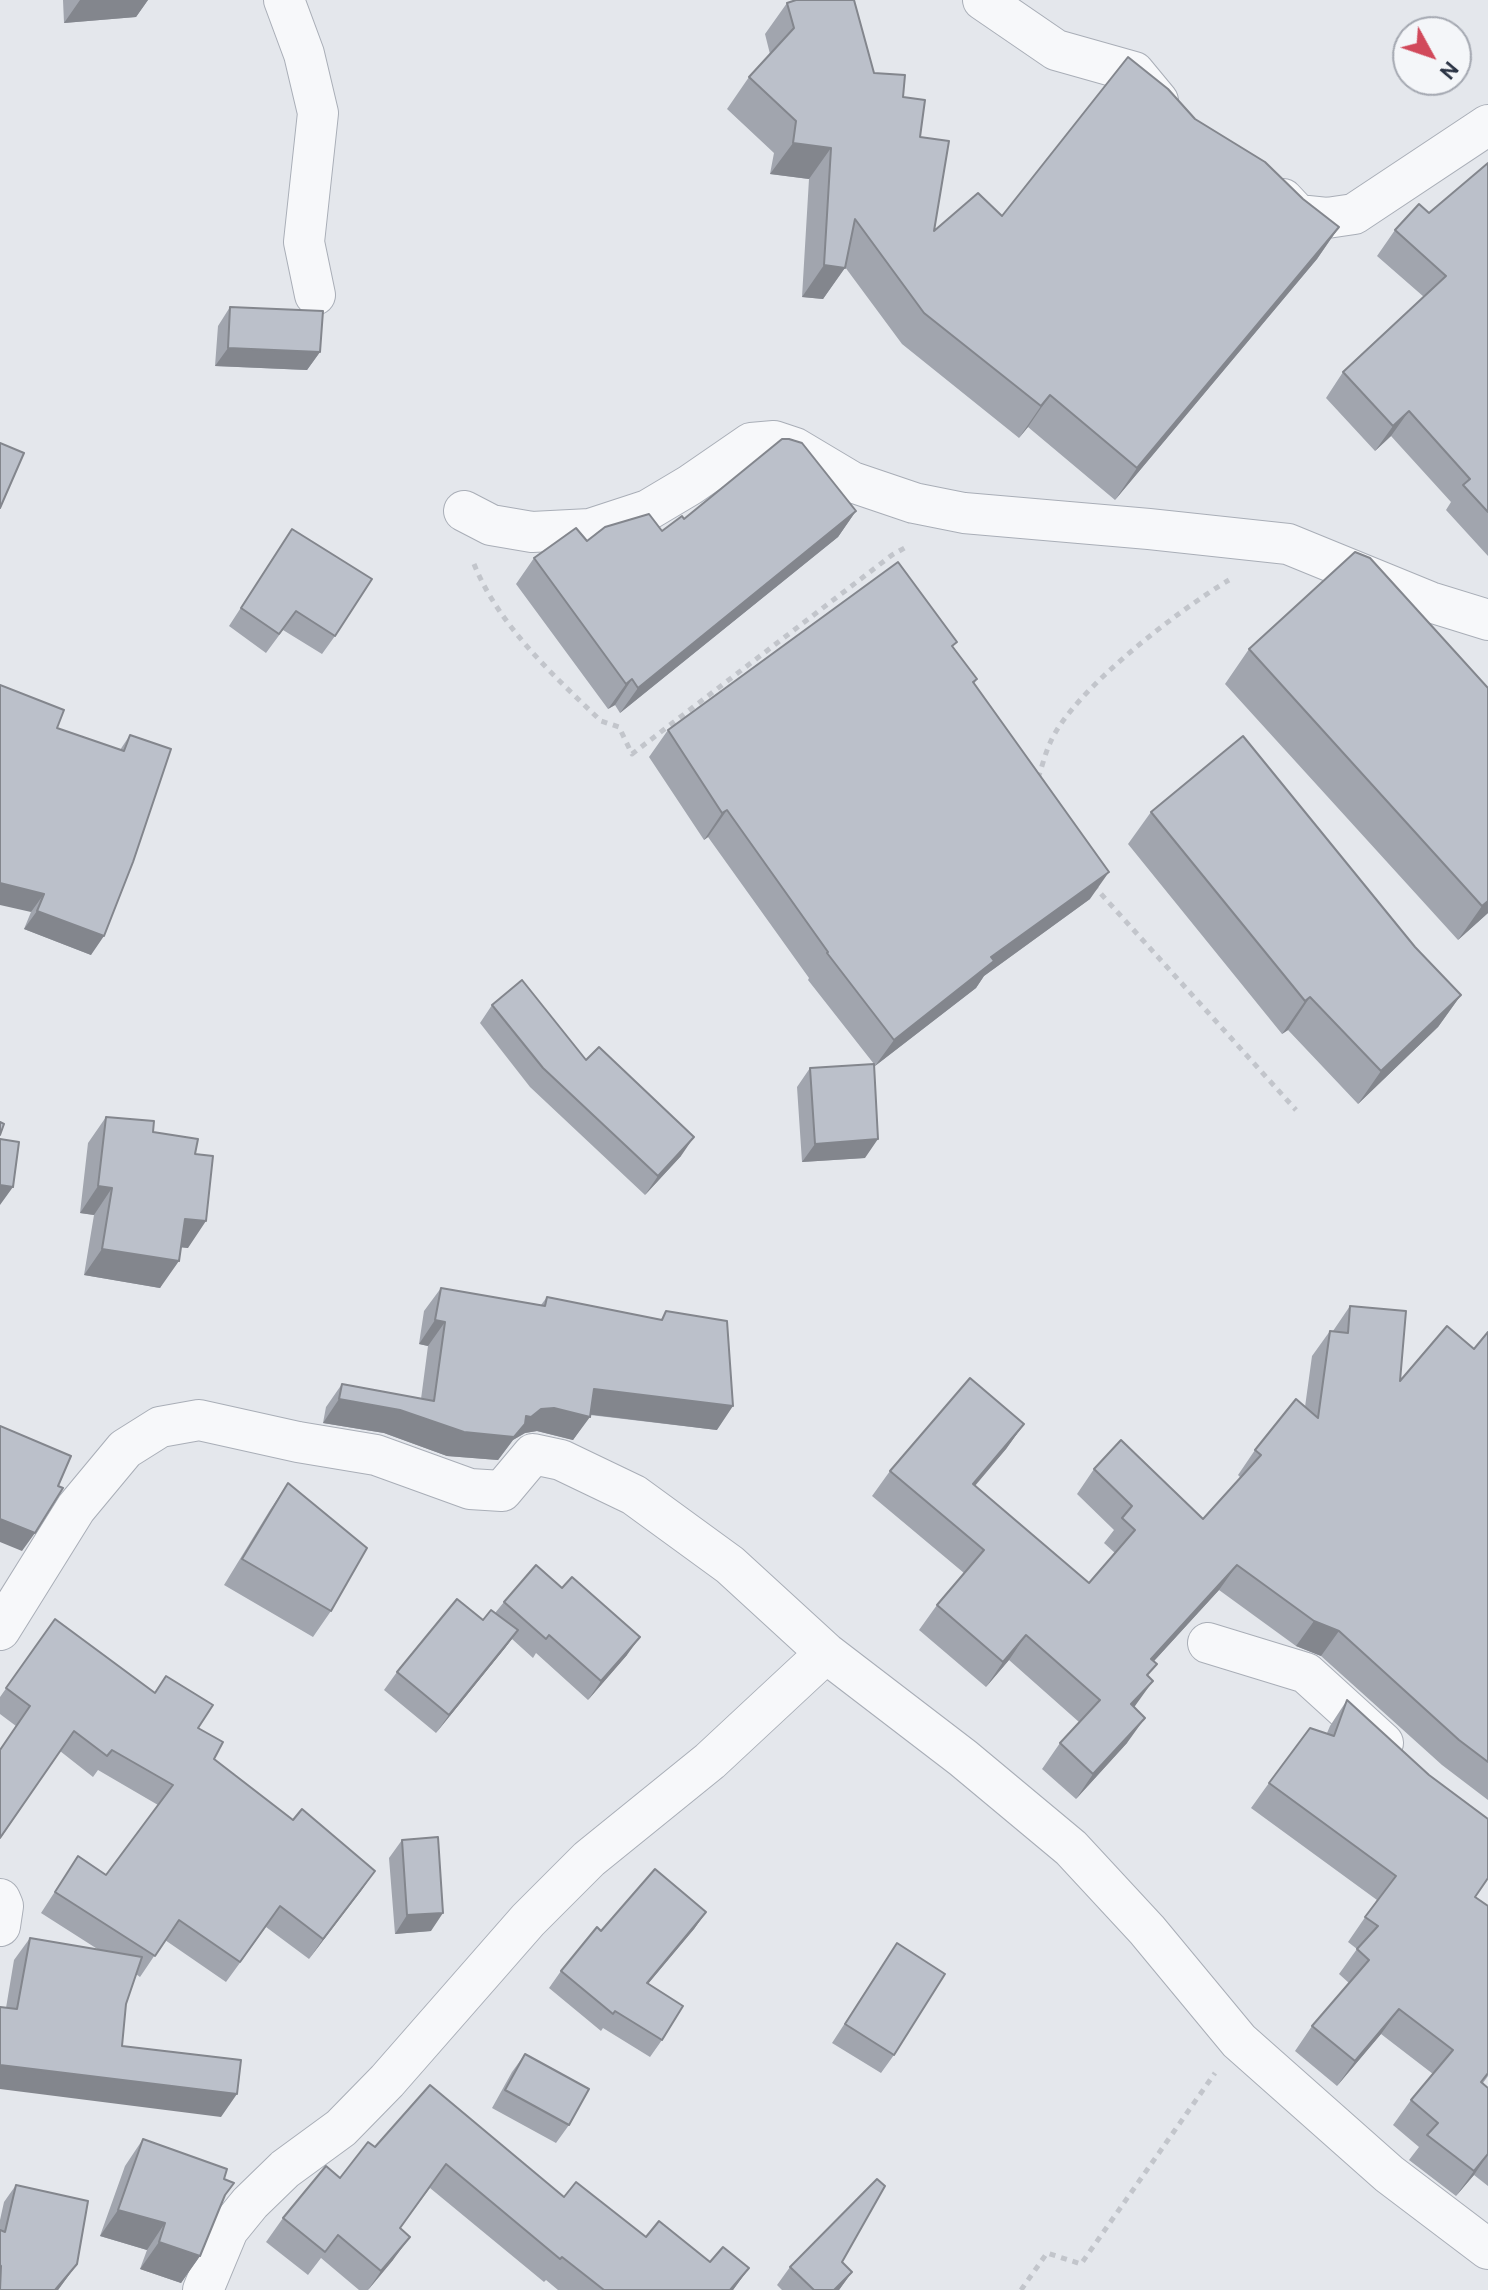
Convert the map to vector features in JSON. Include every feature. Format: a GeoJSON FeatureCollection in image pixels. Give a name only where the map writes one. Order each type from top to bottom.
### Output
{"type":"FeatureCollection","features":[{"type":"Feature","properties":{"kind":"street"},"geometry":{"type":"LineString","coordinates":[[284,0],[304,54],[318,113],[304,242],[315,295]]}},
{"type":"Feature","properties":{"kind":"street"},"geometry":{"type":"LineString","coordinates":[[983,0],[1056,50],[1134,72],[1185,131]]}},
{"type":"Feature","properties":{"kind":"street"},"geometry":{"type":"LineString","coordinates":[[1257,176],[1269,183],[1298,215],[1327,218],[1354,214],[1488,125]]}},
{"type":"Feature","properties":{"kind":"street"},"geometry":{"type":"LineString","coordinates":[[464,511],[491,525],[532,532],[590,529],[648,510],[751,443],[774,441],[795,448],[852,482],[914,503],[964,513],[1288,544],[1430,602],[1488,620]]}},
{"type":"Feature","properties":{"kind":"street"},"geometry":{"type":"LineString","coordinates":[[0,1630],[76,1508],[125,1449],[160,1427],[199,1420],[376,1455],[470,1489],[502,1491],[533,1454],[561,1460],[634,1495],[730,1565],[826,1653],[963,1758],[1071,1848],[1147,1930],[1239,2041],[1389,2174],[1488,2249]]}},
{"type":"Feature","properties":{"kind":"street"},"geometry":{"type":"LineString","coordinates":[[1208,1643],[1306,1673],[1405,1763]]}},
{"type":"Feature","properties":{"kind":"street"},"geometry":{"type":"LineString","coordinates":[[203,2290],[228,2230],[250,2203],[285,2169],[341,2128],[378,2091],[528,1920],[589,1859],[710,1761],[826,1653]]}},
{"type":"Feature","properties":{"kind":"street"},"geometry":{"type":"LineString","coordinates":[[0,1899],[3,1906],[0,1926]]}},
{"type":"Feature","properties":{"kind":"path"},"geometry":{"type":"LineString","coordinates":[[464,511],[467,547],[482,584],[513,629],[601,721],[619,727],[632,754],[892,555],[964,513]]}},
{"type":"Feature","properties":{"kind":"path"},"geometry":{"type":"LineString","coordinates":[[1037,781],[1050,741],[1079,701],[1134,650],[1202,596],[1288,544]]}},
{"type":"Feature","properties":{"kind":"path"},"geometry":{"type":"LineString","coordinates":[[1084,873],[1101,897],[1296,1110]]}},
{"type":"Feature","properties":{"kind":"path"},"geometry":{"type":"LineString","coordinates":[[1021,2290],[1047,2253],[1081,2264],[1239,2041]]}},
{"type":"Feature","properties":{"kind":"building"},"geometry":{"type":"Polygon","coordinates":[[[796,0],[854,0],[874,73],[905,75],[903,97],[925,100],[920,137],[949,141],[934,231],[978,193],[1002,216],[1128,57],[1168,89],[1195,119],[1265,162],[1303,199],[1339,227],[1137,468],[1050,395],[1041,406],[924,313],[855,219],[845,268],[824,265],[831,148],[793,143],[796,121],[749,77],[794,28],[787,3],[796,0]]]}},
{"type":"Feature","properties":{"kind":"building"},"geometry":{"type":"Polygon","coordinates":[[[1488,163],[1488,512],[1463,485],[1470,479],[1409,411],[1393,426],[1343,372],[1446,276],[1395,230],[1419,204],[1429,213],[1488,163]]]}},
{"type":"Feature","properties":{"kind":"building"},"geometry":{"type":"Polygon","coordinates":[[[230,307],[323,311],[320,352],[228,348],[230,307]]]}},
{"type":"Feature","properties":{"kind":"building"},"geometry":{"type":"Polygon","coordinates":[[[782,439],[802,443],[856,511],[638,688],[632,679],[626,684],[534,558],[576,528],[587,541],[605,527],[649,514],[662,531],[682,516],[684,519],[782,439]]]}},
{"type":"Feature","properties":{"kind":"building"},"geometry":{"type":"Polygon","coordinates":[[[0,443],[24,453],[0,508],[0,443]]]}},
{"type":"Feature","properties":{"kind":"building"},"geometry":{"type":"Polygon","coordinates":[[[292,529],[372,579],[335,636],[296,611],[279,634],[241,608],[292,529]]]}},
{"type":"Feature","properties":{"kind":"building"},"geometry":{"type":"Polygon","coordinates":[[[1355,552],[1370,558],[1488,688],[1488,901],[1482,906],[1249,649],[1355,552]]]}},
{"type":"Feature","properties":{"kind":"building"},"geometry":{"type":"Polygon","coordinates":[[[898,562],[957,642],[952,646],[977,679],[973,682],[1109,872],[991,957],[994,961],[894,1040],[827,953],[727,810],[722,813],[668,730],[898,562]]]}},
{"type":"Feature","properties":{"kind":"building"},"geometry":{"type":"Polygon","coordinates":[[[0,685],[64,710],[57,728],[124,751],[130,735],[171,749],[104,936],[37,911],[44,894],[0,883],[0,685]]]}},
{"type":"Feature","properties":{"kind":"building"},"geometry":{"type":"Polygon","coordinates":[[[1243,736],[1415,947],[1461,995],[1381,1071],[1310,997],[1305,1001],[1151,812],[1243,736]]]}},
{"type":"Feature","properties":{"kind":"building"},"geometry":{"type":"Polygon","coordinates":[[[522,980],[586,1060],[599,1047],[694,1137],[658,1176],[543,1068],[492,1005],[522,980]]]}},
{"type":"Feature","properties":{"kind":"building"},"geometry":{"type":"Polygon","coordinates":[[[874,1064],[878,1139],[815,1144],[810,1068],[874,1064]]]}},
{"type":"Feature","properties":{"kind":"building"},"geometry":{"type":"Polygon","coordinates":[[[106,1117],[154,1121],[153,1132],[198,1139],[195,1154],[213,1156],[206,1221],[185,1219],[179,1261],[102,1249],[112,1188],[98,1186],[106,1117]]]}},
{"type":"Feature","properties":{"kind":"building"},"geometry":{"type":"Polygon","coordinates":[[[0,1139],[19,1142],[13,1187],[0,1185],[0,1139]]]}},
{"type":"Feature","properties":{"kind":"building"},"geometry":{"type":"Polygon","coordinates":[[[441,1288],[545,1306],[547,1297],[662,1320],[666,1311],[727,1321],[733,1406],[594,1389],[590,1417],[554,1408],[541,1409],[531,1417],[526,1416],[525,1424],[514,1437],[464,1432],[400,1410],[339,1399],[342,1384],[434,1401],[445,1322],[435,1320],[441,1288]]]}},
{"type":"Feature","properties":{"kind":"building"},"geometry":{"type":"Polygon","coordinates":[[[1350,1306],[1406,1311],[1400,1381],[1447,1326],[1474,1349],[1488,1332],[1488,1762],[1459,1740],[1339,1631],[1314,1621],[1237,1565],[1151,1659],[1157,1664],[1147,1675],[1153,1681],[1131,1704],[1145,1718],[1093,1774],[1060,1743],[1100,1700],[1026,1635],[1003,1662],[937,1605],[984,1550],[890,1471],[970,1378],[1024,1424],[973,1484],[1089,1583],[1135,1530],[1122,1518],[1132,1506],[1094,1469],[1121,1440],[1203,1519],[1261,1455],[1255,1450],[1296,1399],[1318,1418],[1330,1331],[1348,1333],[1350,1306]]]}},
{"type":"Feature","properties":{"kind":"building"},"geometry":{"type":"Polygon","coordinates":[[[0,1426],[71,1456],[58,1486],[63,1488],[35,1533],[0,1519],[0,1426]]]}},
{"type":"Feature","properties":{"kind":"building"},"geometry":{"type":"Polygon","coordinates":[[[288,1483],[367,1548],[331,1611],[242,1559],[288,1483]]]}},
{"type":"Feature","properties":{"kind":"building"},"geometry":{"type":"Polygon","coordinates":[[[536,1565],[562,1588],[572,1577],[640,1637],[601,1681],[549,1635],[546,1639],[504,1602],[536,1565]]]}},
{"type":"Feature","properties":{"kind":"building"},"geometry":{"type":"Polygon","coordinates":[[[457,1599],[483,1620],[491,1610],[518,1630],[449,1715],[397,1672],[457,1599]]]}},
{"type":"Feature","properties":{"kind":"building"},"geometry":{"type":"Polygon","coordinates":[[[55,1619],[155,1693],[166,1676],[213,1705],[198,1728],[223,1742],[214,1759],[293,1820],[302,1809],[375,1871],[323,1939],[280,1906],[240,1962],[179,1920],[155,1956],[55,1892],[78,1856],[106,1875],[173,1785],[112,1750],[107,1756],[74,1731],[0,1838],[0,1750],[30,1706],[6,1688],[55,1619]]]}},
{"type":"Feature","properties":{"kind":"building"},"geometry":{"type":"Polygon","coordinates":[[[1347,1700],[1429,1775],[1488,1819],[1488,1878],[1475,1897],[1488,1906],[1488,2073],[1481,2082],[1488,2088],[1488,2154],[1474,2171],[1427,2135],[1438,2123],[1411,2100],[1453,2050],[1399,2009],[1355,2061],[1312,2026],[1369,1960],[1357,1949],[1378,1926],[1365,1917],[1396,1876],[1269,1783],[1310,1728],[1334,1736],[1347,1700]]]}},
{"type":"Feature","properties":{"kind":"building"},"geometry":{"type":"Polygon","coordinates":[[[438,1837],[443,1913],[407,1915],[402,1840],[438,1837]]]}},
{"type":"Feature","properties":{"kind":"building"},"geometry":{"type":"Polygon","coordinates":[[[655,1869],[706,1912],[647,1983],[683,2006],[662,2040],[615,2011],[613,2014],[561,1971],[597,1927],[601,1931],[655,1869]]]}},
{"type":"Feature","properties":{"kind":"building"},"geometry":{"type":"Polygon","coordinates":[[[30,1938],[142,1957],[126,2004],[122,2046],[241,2060],[237,2094],[0,2065],[0,2007],[17,2009],[30,1938]]]}},
{"type":"Feature","properties":{"kind":"building"},"geometry":{"type":"Polygon","coordinates":[[[897,1943],[945,1974],[894,2055],[845,2024],[897,1943]]]}},
{"type":"Feature","properties":{"kind":"building"},"geometry":{"type":"Polygon","coordinates":[[[525,2054],[589,2089],[569,2125],[505,2090],[525,2054]]]}},
{"type":"Feature","properties":{"kind":"building"},"geometry":{"type":"Polygon","coordinates":[[[430,2085],[564,2197],[576,2182],[646,2237],[659,2221],[710,2262],[723,2247],[749,2268],[730,2290],[604,2290],[562,2257],[560,2259],[446,2164],[400,2228],[410,2237],[381,2271],[338,2235],[325,2252],[283,2218],[326,2166],[340,2178],[368,2142],[375,2147],[430,2085]]]}},
{"type":"Feature","properties":{"kind":"building"},"geometry":{"type":"Polygon","coordinates":[[[143,2139],[227,2169],[224,2179],[234,2183],[225,2195],[200,2256],[159,2242],[165,2223],[118,2210],[143,2139]]]}},
{"type":"Feature","properties":{"kind":"building"},"geometry":{"type":"Polygon","coordinates":[[[877,2179],[885,2186],[842,2262],[852,2272],[834,2290],[814,2290],[790,2267],[877,2179]]]}},
{"type":"Feature","properties":{"kind":"building"},"geometry":{"type":"Polygon","coordinates":[[[16,2185],[88,2201],[77,2264],[55,2290],[0,2290],[0,2230],[5,2232],[16,2185]]]}}]}
